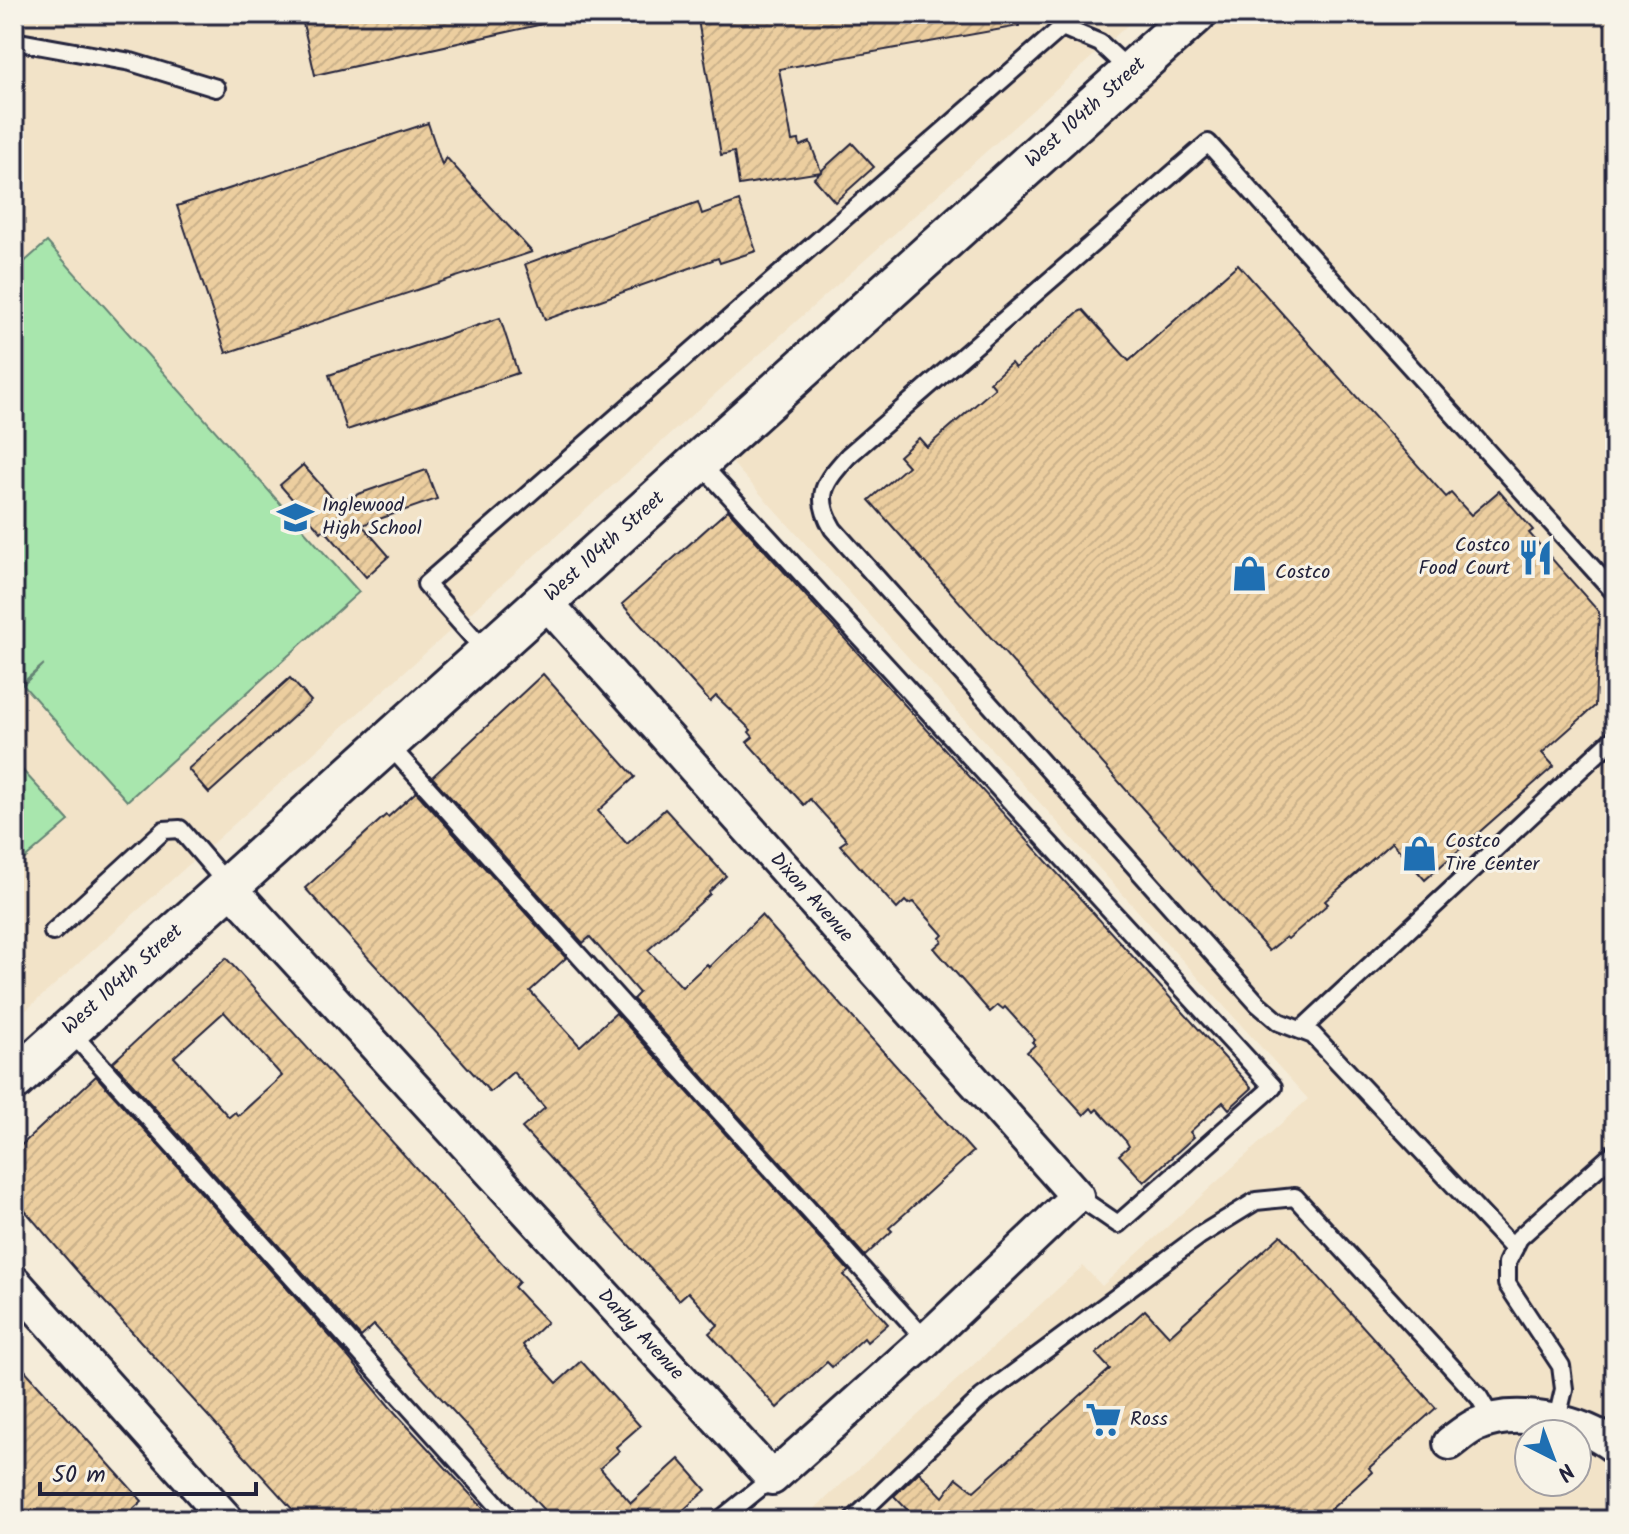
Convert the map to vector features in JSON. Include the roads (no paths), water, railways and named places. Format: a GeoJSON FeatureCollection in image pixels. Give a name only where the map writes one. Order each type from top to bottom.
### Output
{"type":"FeatureCollection","features":[{"type":"Feature","properties":{"kind":"street","name":"West 104th Street"},"geometry":{"type":"LineString","coordinates":[[14,1080],[1195,14]]}},
{"type":"Feature","properties":{"kind":"street","name":"Dixon Avenue"},"geometry":{"type":"LineString","coordinates":[[545,601],[1077,1196]]}},
{"type":"Feature","properties":{"kind":"street","name":"Darby Avenue"},"geometry":{"type":"LineString","coordinates":[[228,885],[772,1478]]}},
{"type":"Feature","properties":{"kind":"street"},"geometry":{"type":"LineString","coordinates":[[772,1478],[926,1340],[1077,1196]]}},
{"type":"Feature","properties":{"kind":"street"},"geometry":{"type":"LineString","coordinates":[[14,1282],[227,1520]]}},
{"type":"Feature","properties":{"kind":"street"},"geometry":{"type":"LineString","coordinates":[[1450,1443],[1477,1424],[1513,1418]]}},
{"type":"Feature","properties":{"kind":"street"},"geometry":{"type":"LineString","coordinates":[[1593,1435],[1615,1447]]}},
{"type":"Feature","properties":{"kind":"lane"},"geometry":{"type":"LineString","coordinates":[[487,653],[426,584],[1077,14]]}},
{"type":"Feature","properties":{"kind":"lane"},"geometry":{"type":"LineString","coordinates":[[1062,27],[1100,43],[1131,72]]}},
{"type":"Feature","properties":{"kind":"lane"},"geometry":{"type":"LineString","coordinates":[[14,41],[131,62],[216,88]]}},
{"type":"Feature","properties":{"kind":"lane"},"geometry":{"type":"LineString","coordinates":[[1514,1249],[1313,1035],[1279,1022],[1258,1004],[833,529],[822,511],[826,480],[848,456],[1208,143],[1615,593]]}},
{"type":"Feature","properties":{"kind":"lane"},"geometry":{"type":"LineString","coordinates":[[699,462],[1273,1087],[1118,1224],[1077,1196]]}},
{"type":"Feature","properties":{"kind":"lane"},"geometry":{"type":"LineString","coordinates":[[1301,1030],[1615,737]]}},
{"type":"Feature","properties":{"kind":"lane"},"geometry":{"type":"LineString","coordinates":[[387,743],[926,1340]]}},
{"type":"Feature","properties":{"kind":"lane"},"geometry":{"type":"LineString","coordinates":[[53,932],[164,830],[180,829],[228,885]]}},
{"type":"Feature","properties":{"kind":"lane"},"geometry":{"type":"LineString","coordinates":[[69,1030],[511,1520]]}},
{"type":"Feature","properties":{"kind":"lane"},"geometry":{"type":"LineString","coordinates":[[1557,1418],[1564,1389],[1561,1366],[1507,1284],[1507,1263],[1519,1238],[1615,1152]]}},
{"type":"Feature","properties":{"kind":"lane"},"geometry":{"type":"LineString","coordinates":[[853,1520],[982,1397],[1199,1236],[1256,1201],[1295,1197],[1479,1397],[1493,1421]]}},
{"type":"Feature","properties":{"kind":"lane"},"geometry":{"type":"LineString","coordinates":[[720,1520],[772,1478]]}},
{"type":"Feature","properties":{"kind":"place","name":"Inglewood High School"},"geometry":{"type":"Point","coordinates":[296,518]}},
{"type":"Feature","properties":{"kind":"place","name":"Costco Food Court"},"geometry":{"type":"Point","coordinates":[1536,557]}},
{"type":"Feature","properties":{"kind":"place","name":"Costco"},"geometry":{"type":"Point","coordinates":[1249,573]}},
{"type":"Feature","properties":{"kind":"place","name":"Costco Tire Center"},"geometry":{"type":"Point","coordinates":[1419,854]}},
{"type":"Feature","properties":{"kind":"place","name":"Ross"},"geometry":{"type":"Point","coordinates":[1104,1420]}}]}
